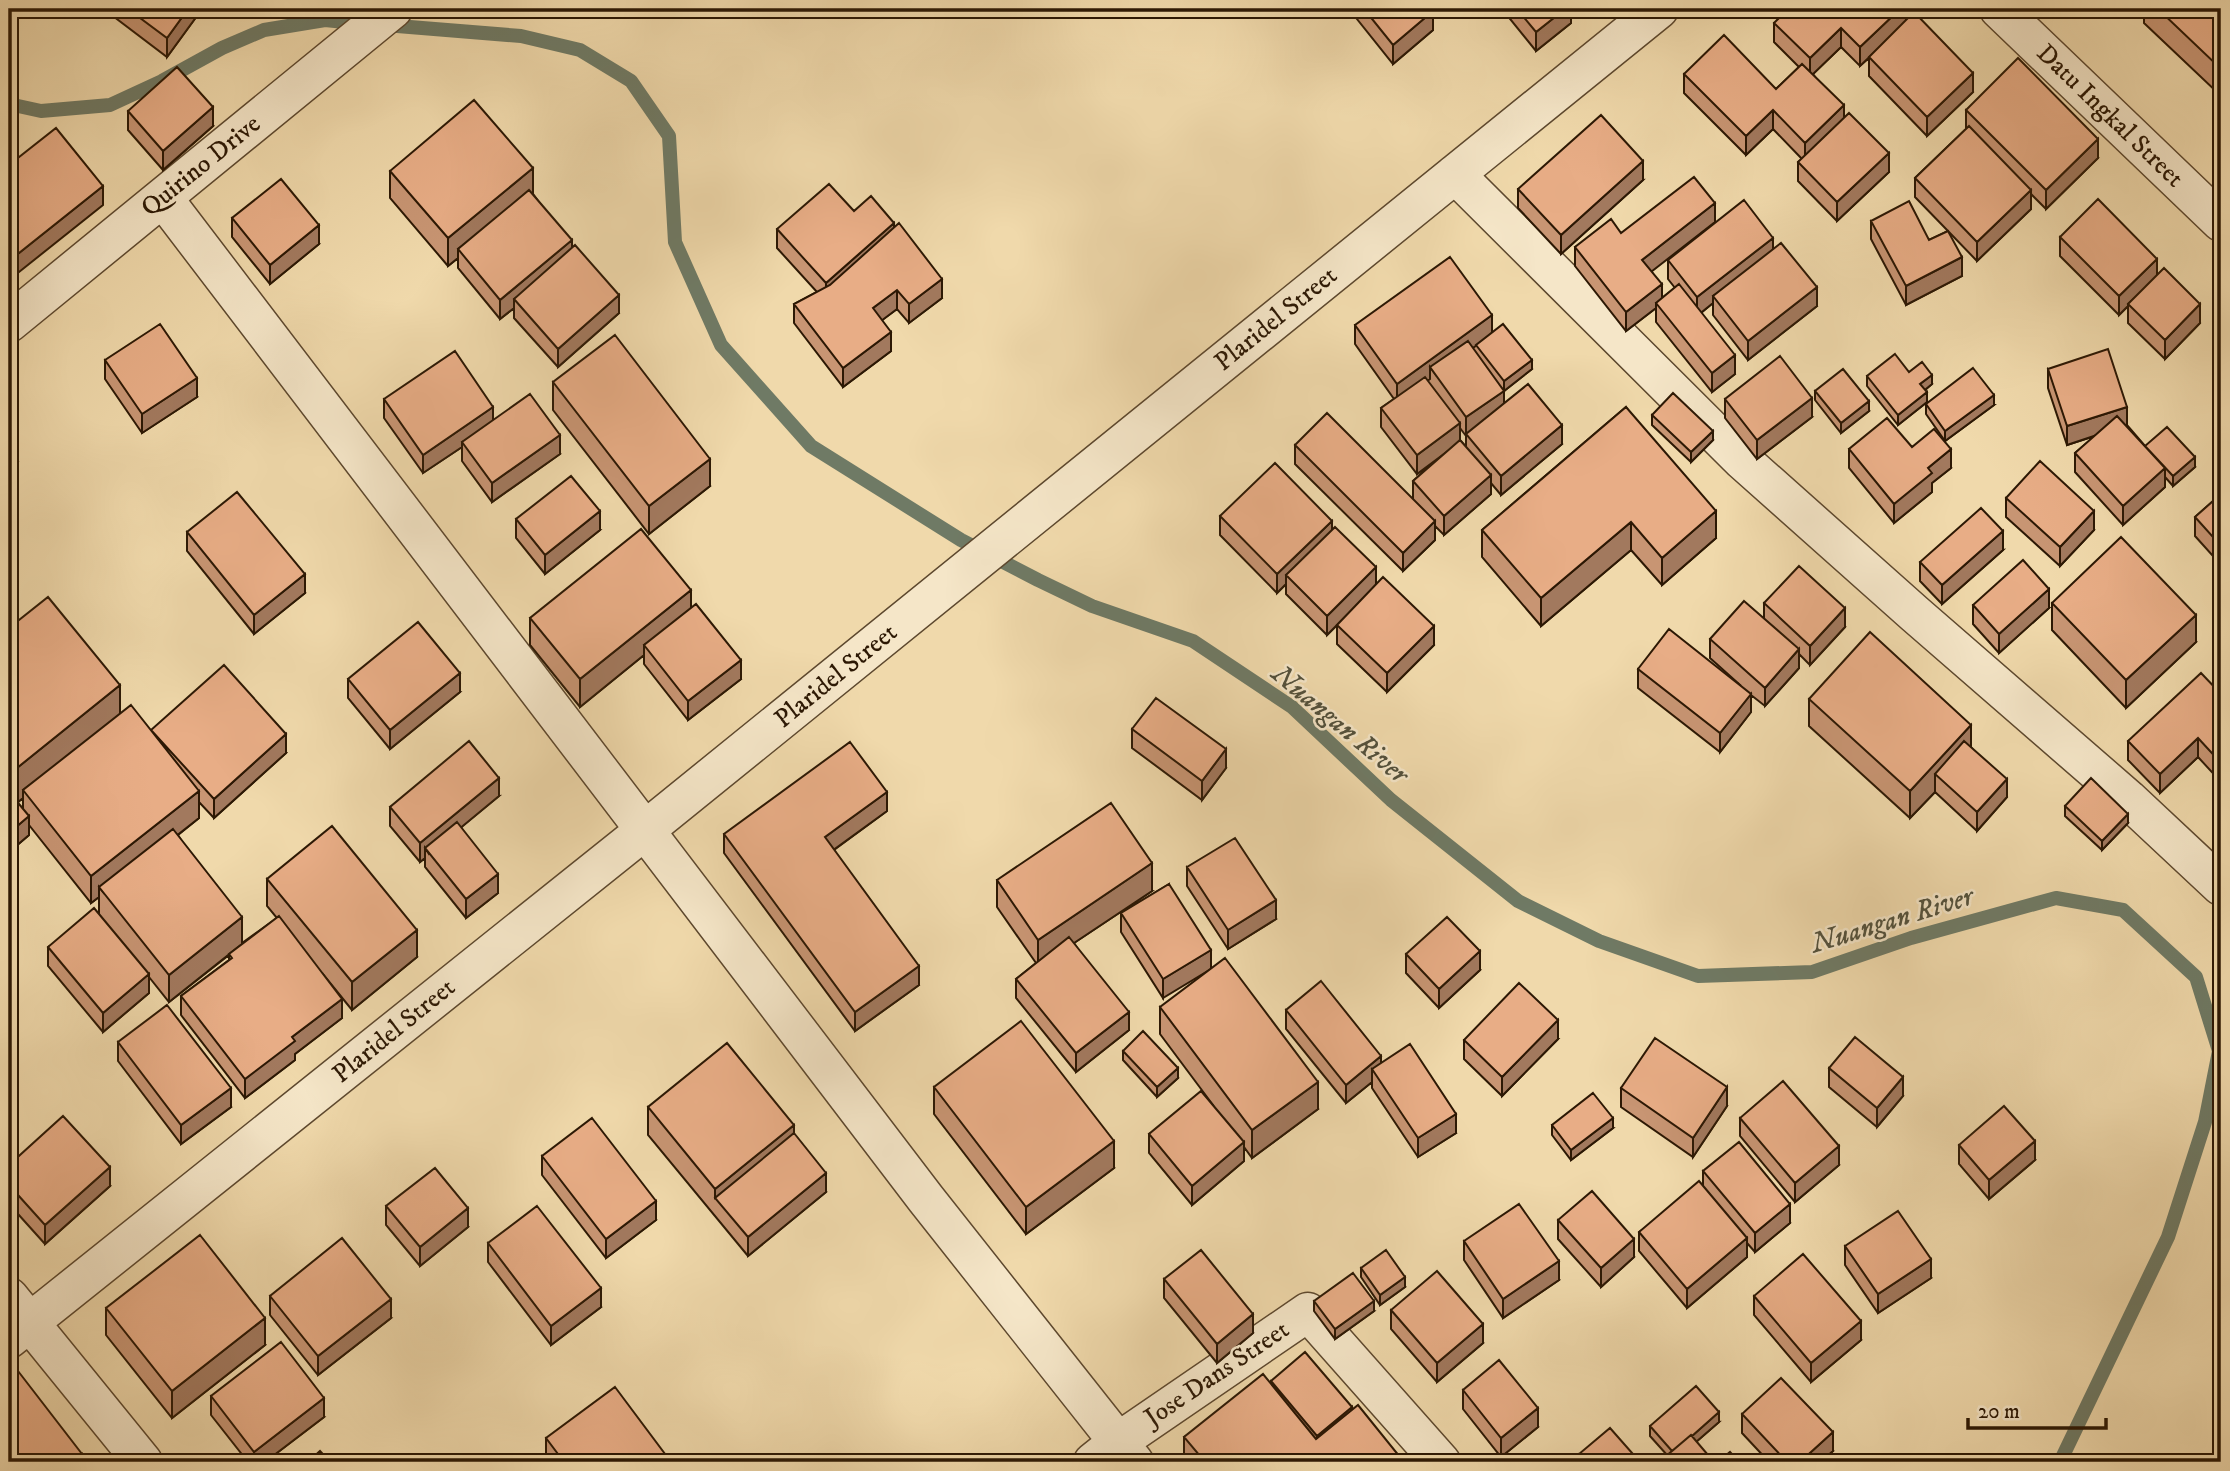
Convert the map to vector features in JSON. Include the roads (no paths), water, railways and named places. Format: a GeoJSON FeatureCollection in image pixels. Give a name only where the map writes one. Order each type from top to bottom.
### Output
{"type":"FeatureCollection","features":[{"type":"Feature","properties":{"kind":"street","name":"Quirino Drive"},"geometry":{"type":"LineString","coordinates":[[9,323],[393,9]]}},
{"type":"Feature","properties":{"kind":"street","name":"Plaridel Street"},"geometry":{"type":"LineString","coordinates":[[16,1320],[644,831],[1659,9]]}},
{"type":"Feature","properties":{"kind":"street","name":"Datu Ingkal Street"},"geometry":{"type":"LineString","coordinates":[[1999,9],[2221,222]]}},
{"type":"Feature","properties":{"kind":"street"},"geometry":{"type":"LineString","coordinates":[[1455,174],[1742,460],[2128,799],[2221,886]]}},
{"type":"Feature","properties":{"kind":"street"},"geometry":{"type":"LineString","coordinates":[[163,198],[926,1199],[1115,1456]]}},
{"type":"Feature","properties":{"kind":"street","name":"Jose Dans Street"},"geometry":{"type":"LineString","coordinates":[[1115,1456],[1308,1312],[1441,1462]]}},
{"type":"Feature","properties":{"kind":"street"},"geometry":{"type":"LineString","coordinates":[[16,1320],[143,1462]]}},
{"type":"Feature","properties":{"kind":"waterway","name":"Nuangan River"},"geometry":{"type":"LineString","coordinates":[[9,104],[41,111],[110,105],[162,81],[222,48],[264,30],[325,20],[365,24]]}},
{"type":"Feature","properties":{"kind":"waterway","name":"Nuangan River"},"geometry":{"type":"LineString","coordinates":[[385,25],[521,36],[580,50],[631,81],[669,136],[675,242],[721,345],[811,446],[961,540],[1038,580],[1092,606],[1193,641],[1292,707],[1391,800],[1518,901],[1599,941],[1698,976],[1812,972],[1911,938],[2056,898],[2123,910],[2196,977],[2219,1051],[2205,1122],[2168,1237],[2060,1462]]}}]}
